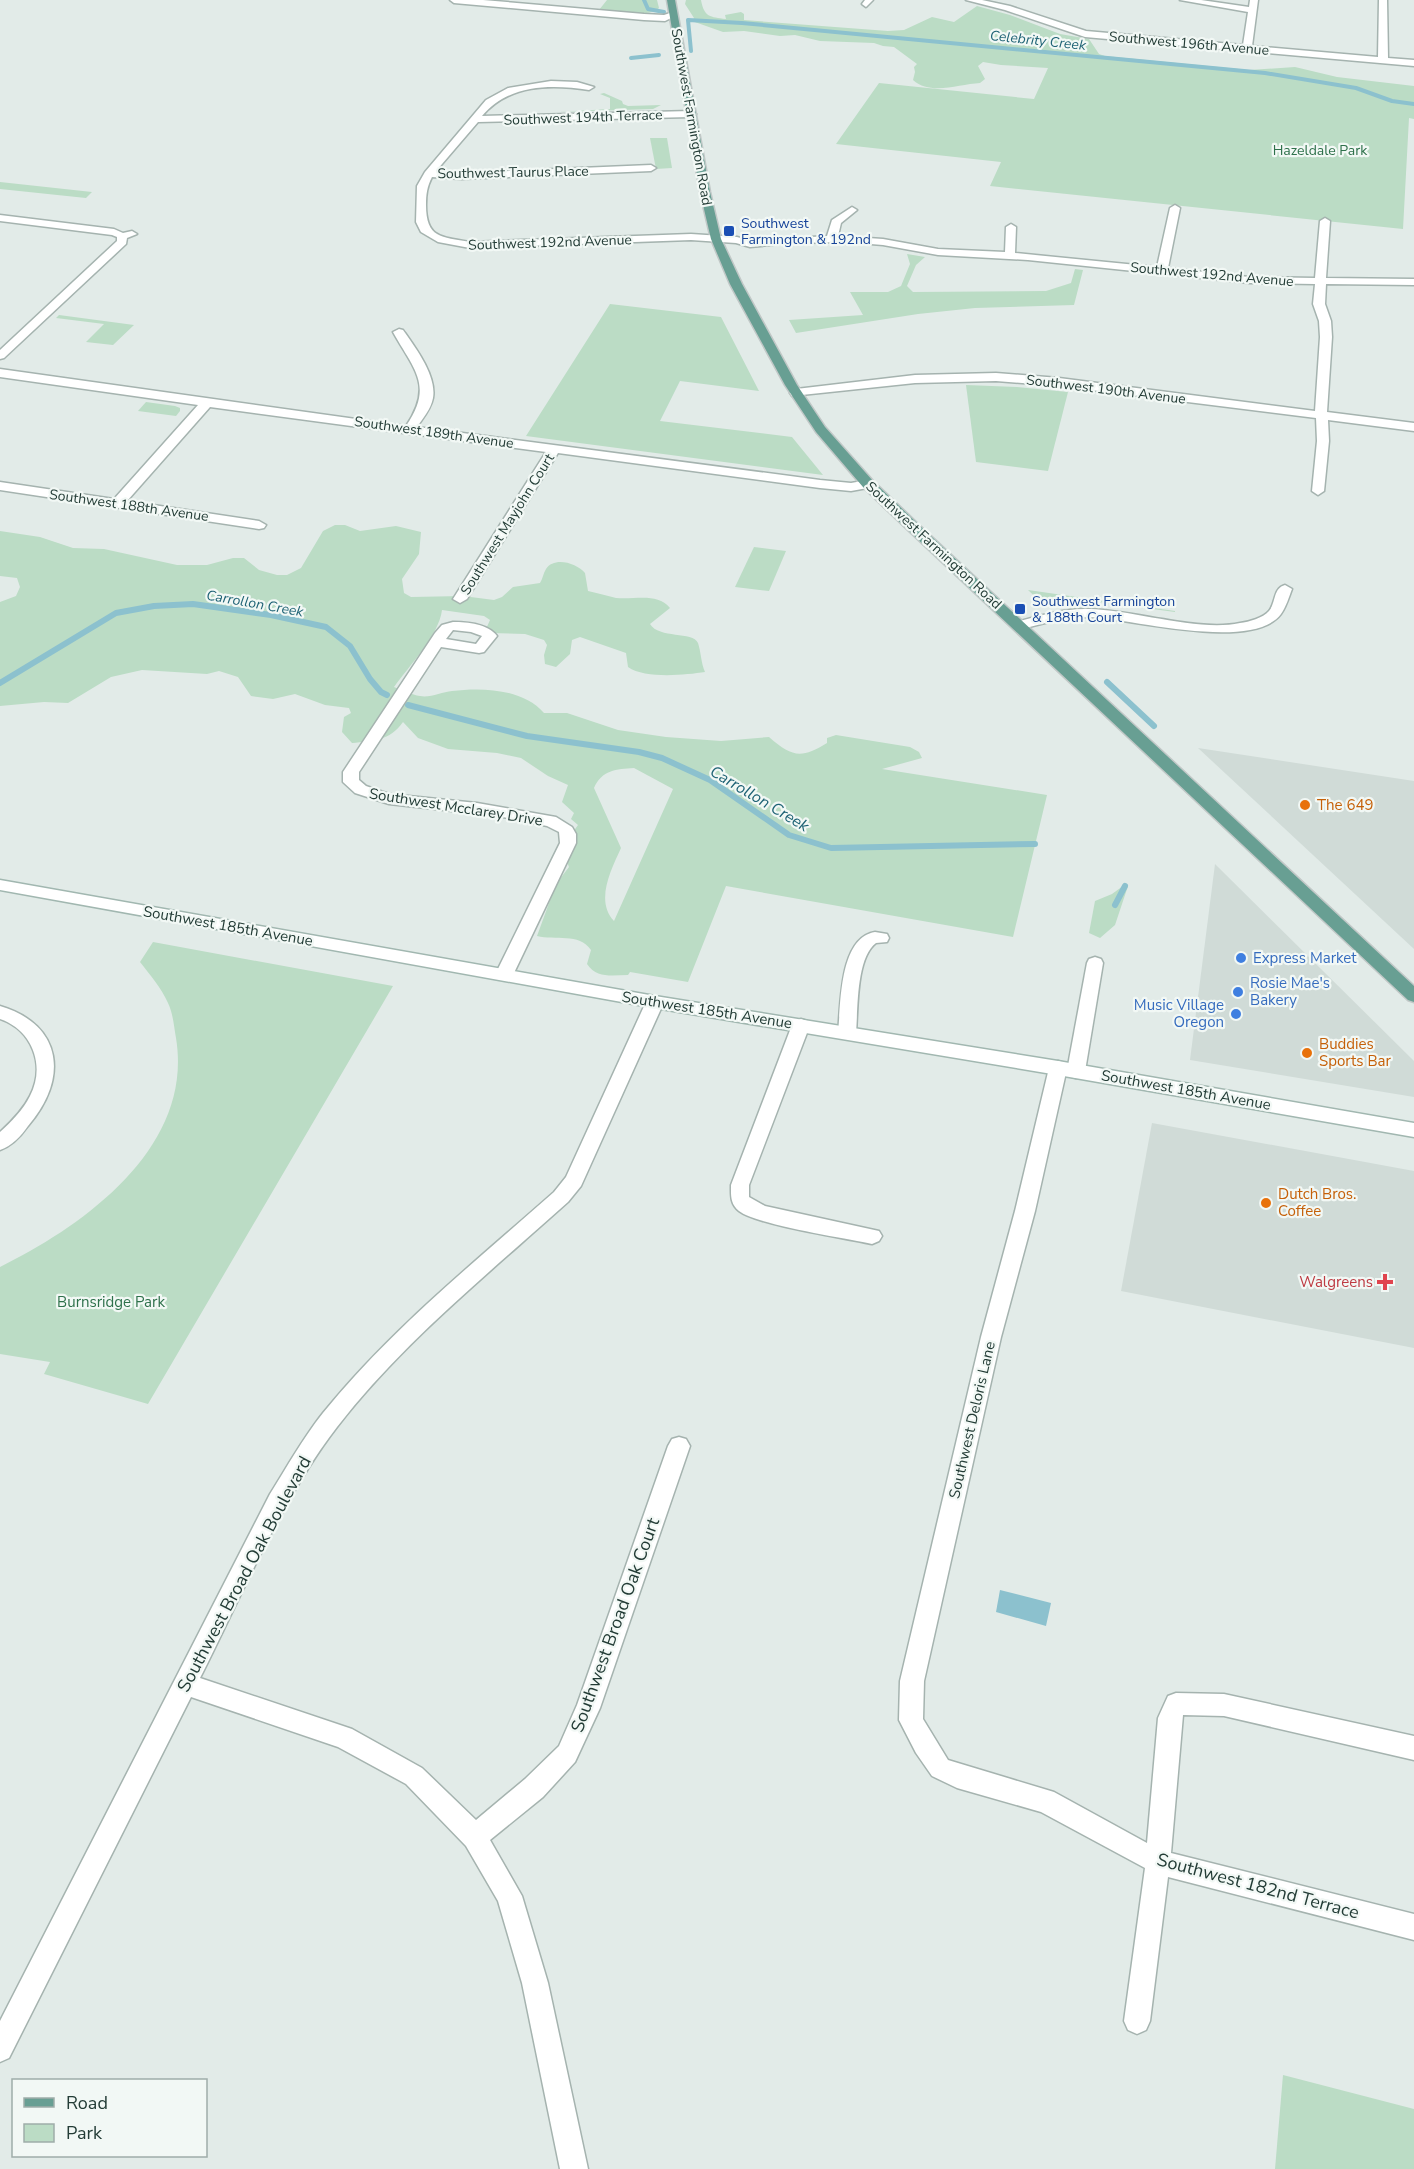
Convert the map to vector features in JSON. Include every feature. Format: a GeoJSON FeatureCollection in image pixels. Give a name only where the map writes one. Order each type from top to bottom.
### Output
{"type":"FeatureCollection","features":[{"type":"Feature","properties":{"kind":"main road","name":"Southwest Farmington Road"},"geometry":{"type":"LineString","coordinates":[[671,0],[705,192],[717,239],[736,284],[796,393],[820,429],[868,484],[1414,996]]}},
{"type":"Feature","properties":{"kind":"street"},"geometry":{"type":"LineString","coordinates":[[454,0],[644,17],[665,18],[673,15]]}},
{"type":"Feature","properties":{"kind":"street","name":"Southwest 196th Avenue"},"geometry":{"type":"LineString","coordinates":[[970,0],[998,2],[1079,33],[1414,63]]}},
{"type":"Feature","properties":{"kind":"street"},"geometry":{"type":"LineString","coordinates":[[1184,0],[1252,10]]}},
{"type":"Feature","properties":{"kind":"street"},"geometry":{"type":"LineString","coordinates":[[1247,49],[1254,0]]}},
{"type":"Feature","properties":{"kind":"street"},"geometry":{"type":"LineString","coordinates":[[1383,0],[1383,60]]}},
{"type":"Feature","properties":{"kind":"street"},"geometry":{"type":"LineString","coordinates":[[429,174],[499,93],[531,86],[574,84],[589,87]]}},
{"type":"Feature","properties":{"kind":"street","name":"Southwest 194th Terrace"},"geometry":{"type":"LineString","coordinates":[[475,119],[691,114]]}},
{"type":"Feature","properties":{"kind":"street","name":"Southwest Taurus Place"},"geometry":{"type":"LineString","coordinates":[[429,174],[460,176],[597,165],[651,168]]}},
{"type":"Feature","properties":{"kind":"street","name":"Southwest 192nd Avenue"},"geometry":{"type":"LineString","coordinates":[[429,174],[422,186],[421,222],[425,230],[434,236],[459,245],[691,237],[737,240],[750,244],[832,239],[883,242],[938,252],[1010,256],[1249,280],[1414,282]]}},
{"type":"Feature","properties":{"kind":"street"},"geometry":{"type":"LineString","coordinates":[[1162,271],[1175,208]]}},
{"type":"Feature","properties":{"kind":"street"},"geometry":{"type":"LineString","coordinates":[[832,239],[836,222],[852,210]]}},
{"type":"Feature","properties":{"kind":"street"},"geometry":{"type":"LineString","coordinates":[[0,218],[127,235],[0,356]]}},
{"type":"Feature","properties":{"kind":"street"},"geometry":{"type":"LineString","coordinates":[[1318,491],[1323,441],[1321,415],[1326,337],[1325,321],[1319,304],[1325,221]]}},
{"type":"Feature","properties":{"kind":"street"},"geometry":{"type":"LineString","coordinates":[[1010,256],[1011,226]]}},
{"type":"Feature","properties":{"kind":"street"},"geometry":{"type":"LineString","coordinates":[[399,332],[423,375],[428,394],[420,414],[410,428]]}},
{"type":"Feature","properties":{"kind":"street","name":"Southwest 189th Avenue"},"geometry":{"type":"LineString","coordinates":[[0,373],[207,403],[843,487],[868,484]]}},
{"type":"Feature","properties":{"kind":"street","name":"Southwest 190th Avenue"},"geometry":{"type":"LineString","coordinates":[[796,393],[915,379],[996,377],[1059,382],[1414,426]]}},
{"type":"Feature","properties":{"kind":"street"},"geometry":{"type":"LineString","coordinates":[[118,503],[207,403]]}},
{"type":"Feature","properties":{"kind":"street","name":"Southwest Mayjohn Court"},"geometry":{"type":"LineString","coordinates":[[460,599],[555,448]]}},
{"type":"Feature","properties":{"kind":"street","name":"Southwest 188th Avenue"},"geometry":{"type":"LineString","coordinates":[[0,486],[259,525]]}},
{"type":"Feature","properties":{"kind":"street"},"geometry":{"type":"LineString","coordinates":[[1018,626],[1051,617],[1089,613],[1208,628],[1239,628],[1263,621],[1275,613],[1285,589]]}},
{"type":"Feature","properties":{"kind":"street","name":"Southwest Mcclarey Drive"},"geometry":{"type":"LineString","coordinates":[[436,642],[351,772],[351,782],[363,793],[436,806],[469,807],[550,821],[567,830],[570,836],[568,843],[504,975]]}},
{"type":"Feature","properties":{"kind":"street","name":"Southwest 185th Avenue"},"geometry":{"type":"LineString","coordinates":[[0,885],[655,1002],[1414,1130]]}},
{"type":"Feature","properties":{"kind":"street"},"geometry":{"type":"LineString","coordinates":[[847,1033],[853,967],[866,943],[872,938],[881,938]]}},
{"type":"Feature","properties":{"kind":"street","name":"Southwest Deloris Lane"},"geometry":{"type":"LineString","coordinates":[[940,1768],[910,1720],[910,1689],[991,1337],[1095,963]]}},
{"type":"Feature","properties":{"kind":"street","name":"Southwest Broad Oak Boulevard"},"geometry":{"type":"LineString","coordinates":[[0,2049],[278,1502],[304,1457],[330,1421],[389,1353],[561,1197],[574,1181],[655,1002]]}},
{"type":"Feature","properties":{"kind":"street"},"geometry":{"type":"LineString","coordinates":[[0,1012],[20,1018],[33,1030],[44,1049],[46,1068],[43,1086],[34,1106],[0,1143]]}},
{"type":"Feature","properties":{"kind":"street"},"geometry":{"type":"LineString","coordinates":[[801,1025],[740,1185],[740,1199],[746,1206],[762,1213],[872,1236]]}},
{"type":"Feature","properties":{"kind":"street","name":"Southwest Broad Oak Court"},"geometry":{"type":"LineString","coordinates":[[476,1836],[534,1788],[567,1754],[588,1708],[679,1446]]}},
{"type":"Feature","properties":{"kind":"street"},"geometry":{"type":"LineString","coordinates":[[185,1684],[344,1737],[414,1776],[476,1836],[509,1896],[535,1983],[574,2169]]}},
{"type":"Feature","properties":{"kind":"street"},"geometry":{"type":"LineString","coordinates":[[1137,2020],[1158,1862],[1170,1718],[1176,1704],[1224,1705],[1414,1748]]}},
{"type":"Feature","properties":{"kind":"street","name":"Southwest 182nd Terrace"},"geometry":{"type":"LineString","coordinates":[[940,1768],[974,1782],[1045,1801],[1158,1862],[1414,1927]]}},
{"type":"Feature","properties":{"kind":"shaded area"},"geometry":{"type":"Polygon","coordinates":[[[1198,748],[1414,781],[1414,949],[1198,748]]]}},
{"type":"Feature","properties":{"kind":"shaded area"},"geometry":{"type":"Polygon","coordinates":[[[1215,864],[1414,1061],[1414,1097],[1190,1060],[1215,864]]]}},
{"type":"Feature","properties":{"kind":"shaded area"},"geometry":{"type":"Polygon","coordinates":[[[1152,1123],[1414,1171],[1414,1348],[1121,1291],[1152,1123]]]}},
{"type":"Feature","properties":{"kind":"green space"},"geometry":{"type":"Polygon","coordinates":[[[607,0],[657,0],[659,8],[639,14],[599,10],[607,0]]]}},
{"type":"Feature","properties":{"kind":"green space","name":"Hazeldale Park"},"geometry":{"type":"Polygon","coordinates":[[[686,0],[701,0],[704,10],[712,17],[726,19],[725,15],[741,12],[744,14],[744,20],[888,31],[904,30],[932,17],[954,22],[977,6],[1010,15],[1060,34],[1089,39],[1099,54],[1105,56],[1249,70],[1295,67],[1337,77],[1414,86],[1414,119],[1409,118],[1403,229],[990,186],[1001,162],[836,144],[879,83],[1034,99],[1048,68],[983,62],[978,66],[985,79],[980,83],[945,88],[928,87],[913,80],[914,67],[917,64],[894,47],[874,43],[820,41],[795,35],[780,36],[744,31],[723,32],[692,21],[694,18],[685,4],[686,0]]]}},
{"type":"Feature","properties":{"kind":"green space"},"geometry":{"type":"Polygon","coordinates":[[[604,93],[628,106],[661,105],[653,109],[558,112],[610,109],[610,98],[600,94],[604,93]]]}},
{"type":"Feature","properties":{"kind":"green space"},"geometry":{"type":"Polygon","coordinates":[[[650,138],[667,138],[672,168],[656,169],[650,138]]]}},
{"type":"Feature","properties":{"kind":"green space"},"geometry":{"type":"Polygon","coordinates":[[[0,182],[92,192],[86,198],[0,189],[0,182]]]}},
{"type":"Feature","properties":{"kind":"green space"},"geometry":{"type":"Polygon","coordinates":[[[907,254],[925,257],[916,265],[907,286],[913,292],[1046,291],[1071,283],[1075,269],[1083,270],[1074,305],[975,308],[918,314],[796,333],[789,320],[863,315],[850,292],[888,292],[901,286],[910,264],[907,254]]]}},
{"type":"Feature","properties":{"kind":"green space"},"geometry":{"type":"Polygon","coordinates":[[[610,304],[721,317],[759,391],[680,381],[660,421],[792,437],[823,475],[526,436],[610,304]]]}},
{"type":"Feature","properties":{"kind":"green space"},"geometry":{"type":"Polygon","coordinates":[[[59,315],[134,325],[113,345],[86,342],[104,324],[56,318],[59,315]]]}},
{"type":"Feature","properties":{"kind":"green space"},"geometry":{"type":"Polygon","coordinates":[[[966,385],[1068,392],[1048,471],[976,462],[966,385]]]}},
{"type":"Feature","properties":{"kind":"green space"},"geometry":{"type":"Polygon","coordinates":[[[146,402],[175,406],[180,408],[180,411],[176,416],[138,411],[146,402]]]}},
{"type":"Feature","properties":{"kind":"green space"},"geometry":{"type":"Polygon","coordinates":[[[335,525],[345,525],[360,531],[396,526],[421,532],[419,554],[402,579],[404,593],[411,597],[463,596],[494,600],[502,597],[513,587],[540,583],[546,569],[554,563],[566,562],[577,566],[585,573],[588,591],[616,598],[652,598],[665,603],[670,608],[650,624],[661,632],[695,639],[705,672],[655,675],[635,671],[628,667],[626,653],[580,637],[572,640],[570,654],[556,667],[545,664],[544,655],[547,645],[544,640],[525,634],[490,633],[486,629],[490,620],[484,616],[442,610],[440,620],[429,640],[394,687],[410,694],[432,696],[476,689],[502,692],[525,699],[544,713],[567,713],[618,730],[666,737],[721,741],[769,737],[784,749],[797,754],[810,752],[827,743],[827,738],[836,735],[910,747],[919,752],[922,758],[882,769],[1047,795],[1013,937],[726,886],[688,982],[630,972],[628,975],[600,974],[587,964],[591,950],[586,944],[573,939],[537,936],[556,884],[569,867],[564,854],[570,836],[578,825],[571,819],[574,813],[562,802],[568,785],[548,776],[521,758],[497,753],[448,749],[418,738],[403,722],[386,736],[352,743],[342,732],[344,717],[351,713],[349,708],[325,705],[295,694],[273,699],[251,696],[238,677],[219,671],[207,674],[142,670],[111,677],[68,703],[44,702],[0,706],[0,602],[16,596],[20,587],[17,578],[0,576],[0,531],[40,537],[73,548],[104,549],[177,565],[207,565],[233,558],[244,558],[259,570],[287,575],[301,568],[323,531],[335,525]],[[634,768],[605,774],[594,788],[621,848],[609,875],[605,895],[608,913],[614,921],[673,789],[634,768]]]}},
{"type":"Feature","properties":{"kind":"green space"},"geometry":{"type":"Polygon","coordinates":[[[754,547],[786,551],[769,591],[735,587],[754,547]]]}},
{"type":"Feature","properties":{"kind":"green space"},"geometry":{"type":"Polygon","coordinates":[[[1028,590],[1175,612],[1092,601],[1045,606],[1028,590]]]}},
{"type":"Feature","properties":{"kind":"green space"},"geometry":{"type":"Polygon","coordinates":[[[1123,886],[1128,886],[1115,925],[1100,938],[1089,933],[1095,901],[1112,894],[1123,886]]]}},
{"type":"Feature","properties":{"kind":"green space","name":"Burnsridge Park"},"geometry":{"type":"Polygon","coordinates":[[[153,942],[393,986],[148,1404],[44,1374],[50,1362],[0,1354],[0,1267],[33,1250],[98,1205],[127,1178],[151,1147],[168,1114],[177,1077],[173,1020],[170,1007],[162,992],[140,962],[153,942]]]}},
{"type":"Feature","properties":{"kind":"green space"},"geometry":{"type":"Polygon","coordinates":[[[1283,2075],[1414,2109],[1414,2169],[1275,2169],[1283,2075]]]}},
{"type":"Feature","properties":{"kind":"water"},"geometry":{"type":"Polygon","coordinates":[[[1000,1590],[1051,1603],[1046,1626],[996,1612],[1000,1590]]]}},
{"type":"Feature","properties":{"kind":"waterway"},"geometry":{"type":"LineString","coordinates":[[644,0],[648,9],[664,12]]}},
{"type":"Feature","properties":{"kind":"waterway","name":"Celebrity Creek"},"geometry":{"type":"LineString","coordinates":[[691,51],[688,20],[742,23],[1265,73],[1356,88],[1392,101],[1414,104]]}},
{"type":"Feature","properties":{"kind":"waterway","name":"Celebrity Creek"},"geometry":{"type":"LineString","coordinates":[[631,58],[659,55]]}},
{"type":"Feature","properties":{"kind":"waterway","name":"Carrollon Creek"},"geometry":{"type":"LineString","coordinates":[[0,683],[116,613],[154,606],[193,604],[271,615],[326,627],[350,646],[370,679],[381,692],[387,695]]}},
{"type":"Feature","properties":{"kind":"waterway","name":"Carrollon Creek"},"geometry":{"type":"LineString","coordinates":[[1107,682],[1154,726]]}},
{"type":"Feature","properties":{"kind":"waterway","name":"Carrollon Creek"},"geometry":{"type":"LineString","coordinates":[[408,705],[527,736],[639,752],[662,758],[710,780],[789,835],[831,848],[1035,844]]}},
{"type":"Feature","properties":{"kind":"waterway"},"geometry":{"type":"LineString","coordinates":[[1115,905],[1125,886]]}},
{"type":"Feature","properties":{"kind":"place","name":"Southwest Farmington & 192nd"},"geometry":{"type":"Point","coordinates":[729,231]}},
{"type":"Feature","properties":{"kind":"place","name":"Southwest Farmington & 188th Court"},"geometry":{"type":"Point","coordinates":[1020,609]}},
{"type":"Feature","properties":{"kind":"place","name":"The 649"},"geometry":{"type":"Point","coordinates":[1305,805]}},
{"type":"Feature","properties":{"kind":"place","name":"Express Market"},"geometry":{"type":"Point","coordinates":[1241,958]}},
{"type":"Feature","properties":{"kind":"place","name":"Rosie Mae's Bakery"},"geometry":{"type":"Point","coordinates":[1238,992]}},
{"type":"Feature","properties":{"kind":"place","name":"Music Village Oregon"},"geometry":{"type":"Point","coordinates":[1236,1014]}},
{"type":"Feature","properties":{"kind":"place","name":"Buddies Sports Bar"},"geometry":{"type":"Point","coordinates":[1307,1053]}},
{"type":"Feature","properties":{"kind":"place","name":"Dutch Bros. Coffee"},"geometry":{"type":"Point","coordinates":[1266,1203]}},
{"type":"Feature","properties":{"kind":"place","name":"Walgreens"},"geometry":{"type":"Point","coordinates":[1385,1282]}}]}
